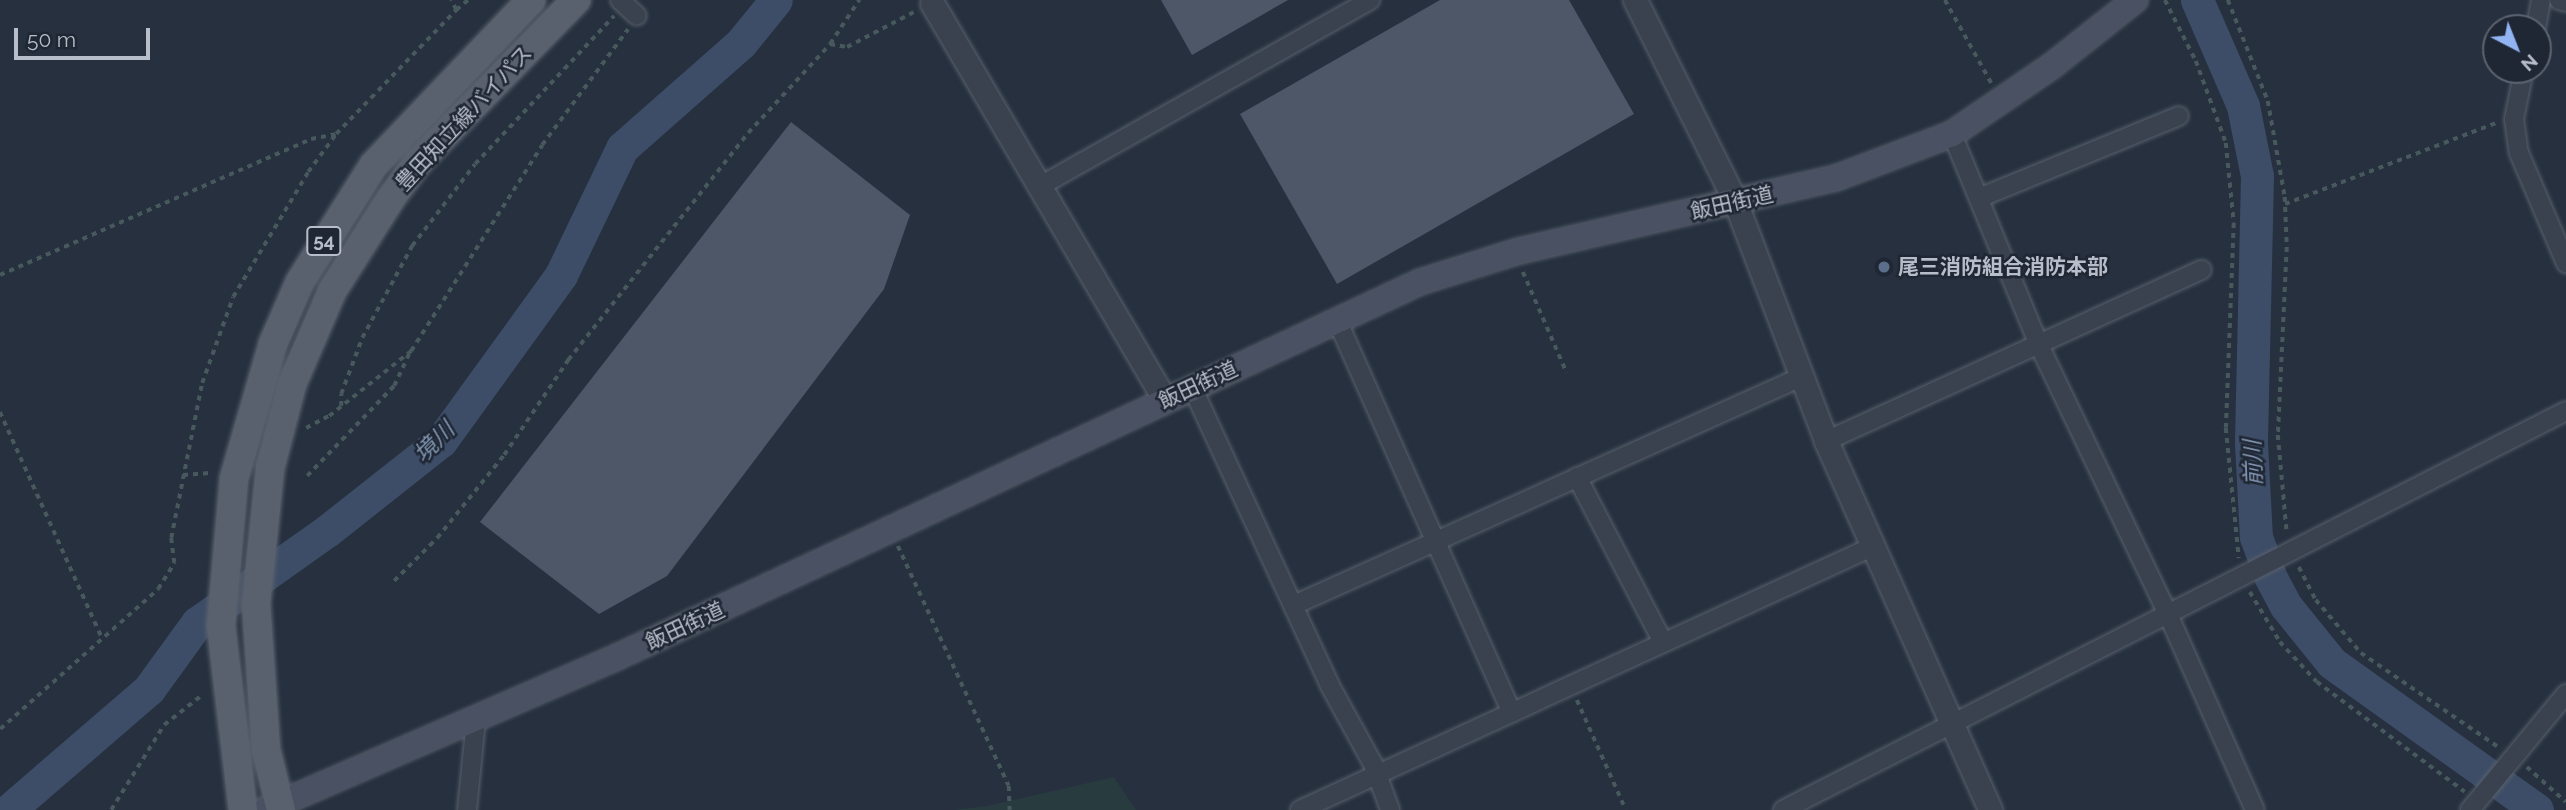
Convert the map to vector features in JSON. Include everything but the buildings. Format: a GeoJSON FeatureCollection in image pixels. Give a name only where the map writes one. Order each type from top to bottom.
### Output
{"type":"FeatureCollection","features":[{"type":"Feature","properties":{"kind":"main road","name":"豊田知立線バイパス"},"geometry":{"type":"LineString","coordinates":[[243,810],[221,626],[226,541],[234,479],[251,412],[273,344],[300,282],[380,158],[531,0]]}},
{"type":"Feature","properties":{"kind":"main road","name":"豊田知立線バイパス"},"geometry":{"type":"LineString","coordinates":[[275,807],[266,750],[256,604],[270,468],[292,384],[321,315],[359,244],[417,163],[576,0]]}},
{"type":"Feature","properties":{"kind":"main road","name":"飯田街道"},"geometry":{"type":"LineString","coordinates":[[275,807],[477,720],[1420,282],[1519,251],[1836,178],[1952,134],[2002,102],[2135,0]]}},
{"type":"Feature","properties":{"kind":"street"},"geometry":{"type":"LineString","coordinates":[[1042,185],[1370,0]]}},
{"type":"Feature","properties":{"kind":"street"},"geometry":{"type":"LineString","coordinates":[[1635,0],[1735,201],[1826,441],[1990,810]]}},
{"type":"Feature","properties":{"kind":"street"},"geometry":{"type":"LineString","coordinates":[[2559,0],[2566,2]]}},
{"type":"Feature","properties":{"kind":"street"},"geometry":{"type":"LineString","coordinates":[[932,3],[1042,185],[1165,400]]}},
{"type":"Feature","properties":{"kind":"street"},"geometry":{"type":"LineString","coordinates":[[2521,84],[2514,120],[2519,153],[2566,263]]}},
{"type":"Feature","properties":{"kind":"street"},"geometry":{"type":"LineString","coordinates":[[1979,198],[2179,116]]}},
{"type":"Feature","properties":{"kind":"street"},"geometry":{"type":"LineString","coordinates":[[1952,134],[2039,345],[2168,614],[2255,810]]}},
{"type":"Feature","properties":{"kind":"street"},"geometry":{"type":"LineString","coordinates":[[1826,441],[2203,270]]}},
{"type":"Feature","properties":{"kind":"street"},"geometry":{"type":"LineString","coordinates":[[1337,320],[1512,713]]}},
{"type":"Feature","properties":{"kind":"street"},"geometry":{"type":"LineString","coordinates":[[1294,605],[1801,377]]}},
{"type":"Feature","properties":{"kind":"street"},"geometry":{"type":"LineString","coordinates":[[1192,387],[1390,810]]}},
{"type":"Feature","properties":{"kind":"street"},"geometry":{"type":"LineString","coordinates":[[1783,810],[1951,722],[2566,411]]}},
{"type":"Feature","properties":{"kind":"street"},"geometry":{"type":"LineString","coordinates":[[1577,477],[1663,642]]}},
{"type":"Feature","properties":{"kind":"street"},"geometry":{"type":"LineString","coordinates":[[1300,810],[1874,546]]}},
{"type":"Feature","properties":{"kind":"street"},"geometry":{"type":"LineString","coordinates":[[2474,805],[2566,694]]}},
{"type":"Feature","properties":{"kind":"street"},"geometry":{"type":"LineString","coordinates":[[467,810],[477,720]]}},
{"type":"Feature","properties":{"kind":"path"},"geometry":{"type":"LineString","coordinates":[[451,0],[456,10]]}},
{"type":"Feature","properties":{"kind":"path"},"geometry":{"type":"LineString","coordinates":[[0,729],[101,636],[158,589],[174,563],[172,538],[202,383],[233,297],[275,224],[336,134],[468,0]]}},
{"type":"Feature","properties":{"kind":"path"},"geometry":{"type":"LineString","coordinates":[[394,581],[438,538],[504,455],[568,360],[748,133],[830,44],[859,0]]}},
{"type":"Feature","properties":{"kind":"path"},"geometry":{"type":"LineString","coordinates":[[1945,0],[2002,102]]}},
{"type":"Feature","properties":{"kind":"path"},"geometry":{"type":"LineString","coordinates":[[2165,0],[2196,61],[2226,143],[2234,223],[2226,428],[2231,508],[2249,590],[2280,642],[2317,682],[2474,805]]}},
{"type":"Feature","properties":{"kind":"path"},"geometry":{"type":"LineString","coordinates":[[2228,0],[2268,101],[2285,204],[2287,247],[2278,435],[2281,507],[2289,550],[2316,600],[2361,653],[2511,759],[2566,802]]}},
{"type":"Feature","properties":{"kind":"path"},"geometry":{"type":"LineString","coordinates":[[830,44],[847,47],[932,3]]}},
{"type":"Feature","properties":{"kind":"path"},"geometry":{"type":"LineString","coordinates":[[307,476],[394,386],[411,351],[627,7]]}},
{"type":"Feature","properties":{"kind":"path"},"geometry":{"type":"LineString","coordinates":[[341,406],[341,394],[362,338],[412,246],[475,164],[627,7]]}},
{"type":"Feature","properties":{"kind":"path"},"geometry":{"type":"LineString","coordinates":[[2285,204],[2514,120]]}},
{"type":"Feature","properties":{"kind":"path"},"geometry":{"type":"LineString","coordinates":[[0,275],[311,139],[336,134]]}},
{"type":"Feature","properties":{"kind":"path"},"geometry":{"type":"LineString","coordinates":[[1519,251],[1539,316],[1567,373]]}},
{"type":"Feature","properties":{"kind":"path"},"geometry":{"type":"LineString","coordinates":[[306,428],[341,406],[411,351]]}},
{"type":"Feature","properties":{"kind":"path"},"geometry":{"type":"LineString","coordinates":[[0,412],[101,636]]}},
{"type":"Feature","properties":{"kind":"path"},"geometry":{"type":"LineString","coordinates":[[183,475],[210,473]]}},
{"type":"Feature","properties":{"kind":"path"},"geometry":{"type":"LineString","coordinates":[[891,530],[1009,786],[1010,810]]}},
{"type":"Feature","properties":{"kind":"path"},"geometry":{"type":"LineString","coordinates":[[1572,687],[1626,810]]}},
{"type":"Feature","properties":{"kind":"path"},"geometry":{"type":"LineString","coordinates":[[111,810],[164,725],[201,696]]}},
{"type":"Feature","properties":{"kind":"green space"},"geometry":{"type":"Polygon","coordinates":[[[1114,777],[1136,810],[955,810],[987,806],[1114,777]]]}},
{"type":"Feature","properties":{"kind":"waterway","name":"境川"},"geometry":{"type":"LineString","coordinates":[[9,810],[149,689],[197,623],[327,531],[441,441],[561,275],[622,148],[741,43],[776,0]]}},
{"type":"Feature","properties":{"kind":"waterway","name":"前川"},"geometry":{"type":"LineString","coordinates":[[2197,0],[2243,106],[2257,176],[2251,443],[2256,537],[2271,578],[2286,606],[2332,663],[2537,810]]}},
{"type":"Feature","properties":{"kind":"place","name":"尾三消防組合消防本部"},"geometry":{"type":"Point","coordinates":[1884,267]}}]}
